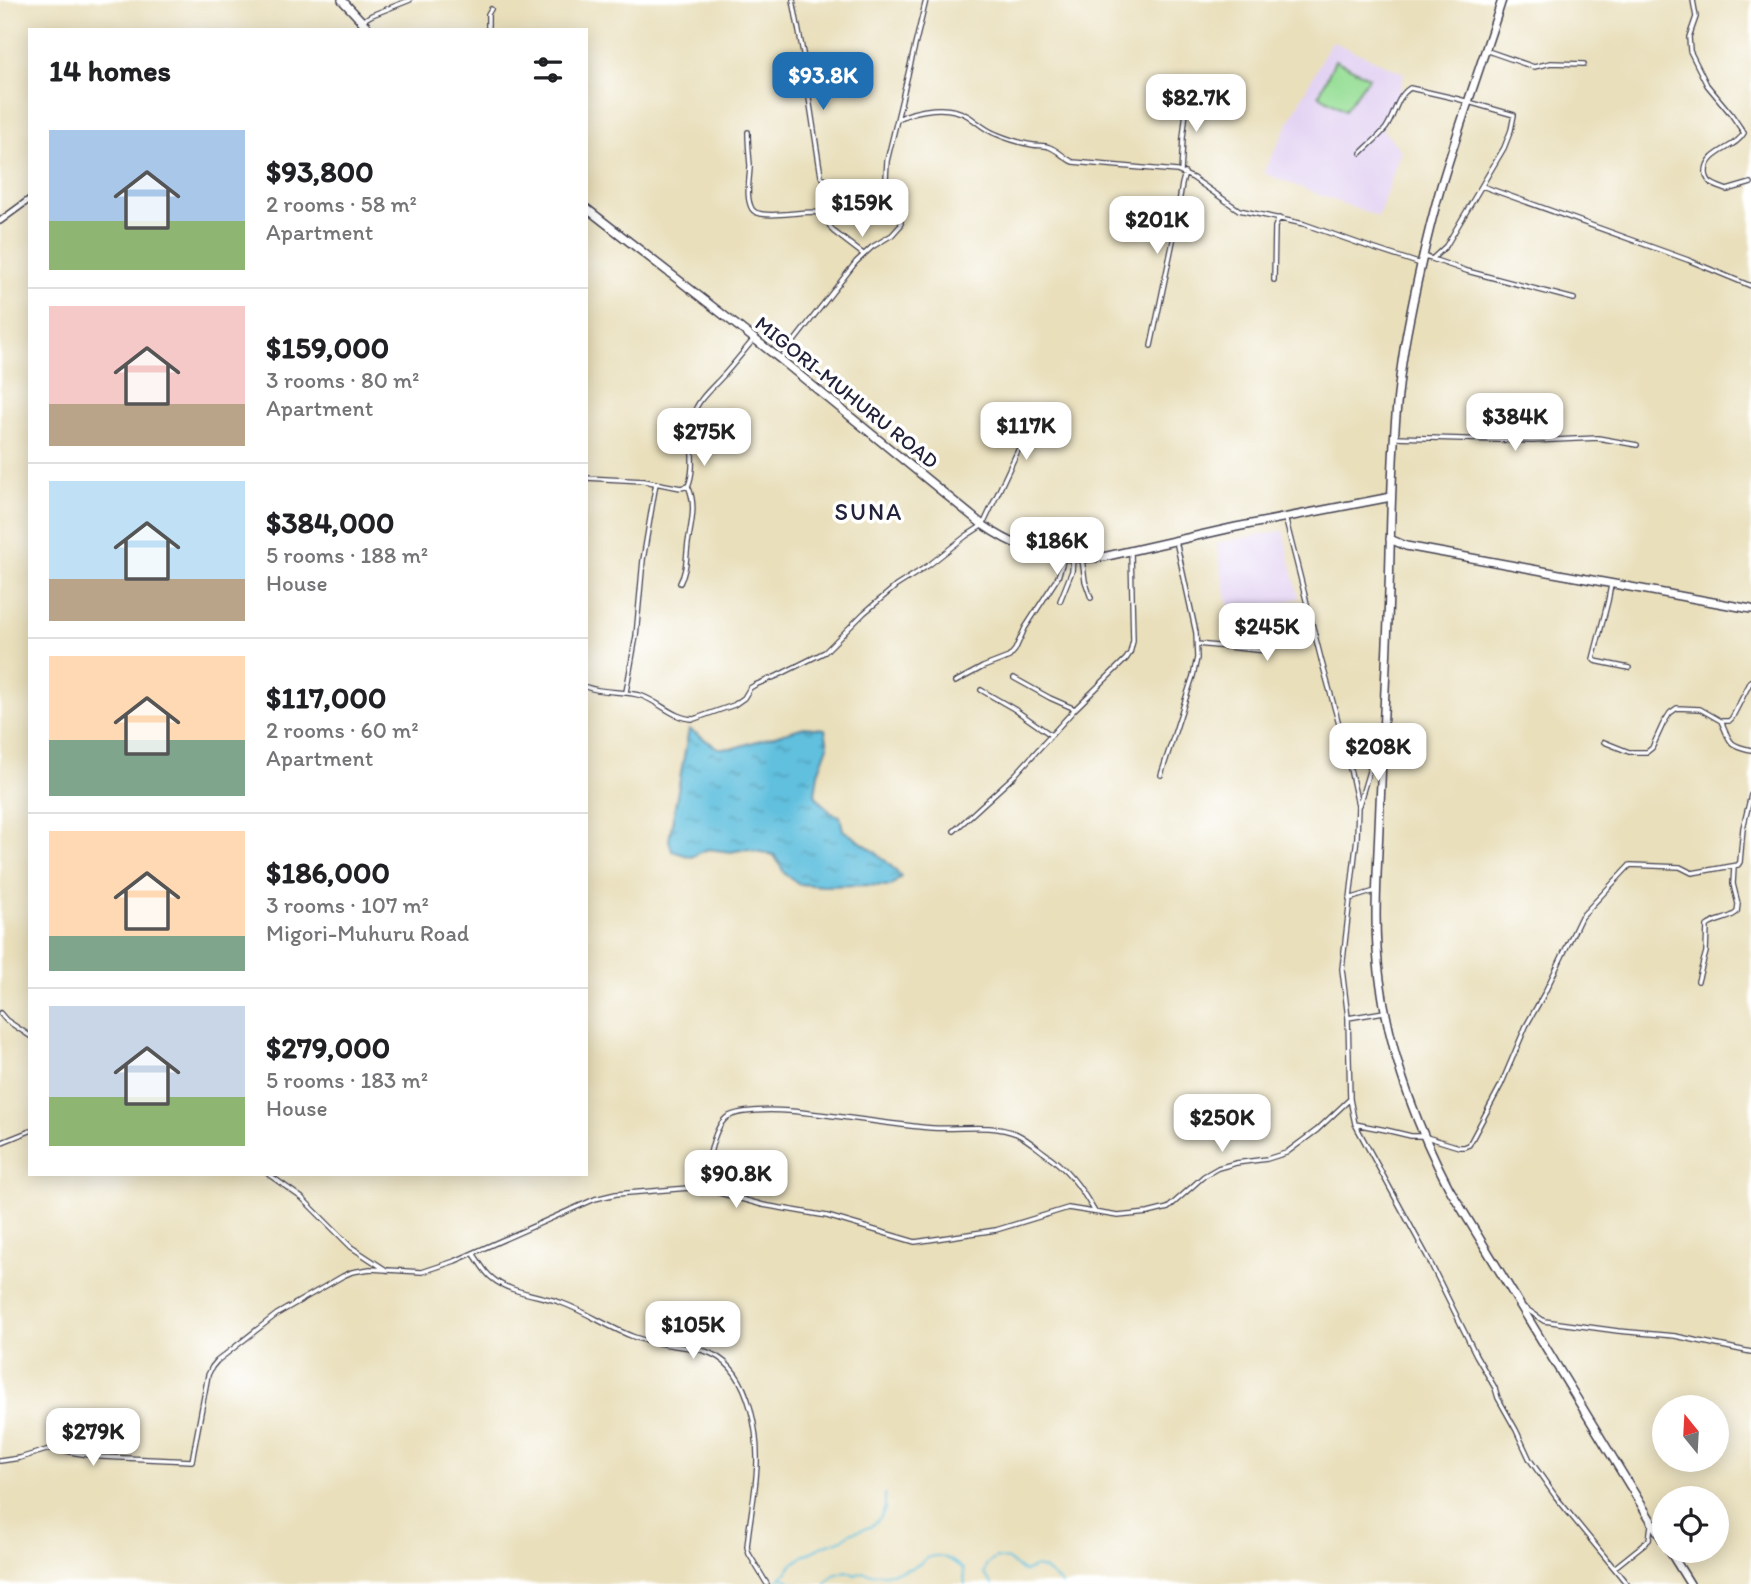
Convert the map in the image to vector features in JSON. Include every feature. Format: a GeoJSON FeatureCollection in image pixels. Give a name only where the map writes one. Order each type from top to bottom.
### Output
{"type":"FeatureCollection","features":[{"type":"Feature","properties":{"kind":"highway"},"geometry":{"type":"LineString","coordinates":[[342,0],[368,28]]}},
{"type":"Feature","properties":{"kind":"highway"},"geometry":{"type":"LineString","coordinates":[[1502,0],[1441,185],[1421,260],[1408,326],[1391,497],[1377,890],[1378,963],[1398,1065],[1423,1136],[1449,1188],[1652,1521]]}},
{"type":"Feature","properties":{"kind":"highway","name":"MIGORI-MUHURU ROAD"},"geometry":{"type":"LineString","coordinates":[[588,210],[780,359],[983,525],[1020,547],[1068,559],[1082,559],[1131,552],[1285,517],[1391,497]]}},
{"type":"Feature","properties":{"kind":"highway"},"geometry":{"type":"LineString","coordinates":[[1390,539],[1406,546],[1751,610]]}},
{"type":"Feature","properties":{"kind":"highway"},"geometry":{"type":"LineString","coordinates":[[1390,548],[1406,546]]}},
{"type":"Feature","properties":{"kind":"highway"},"geometry":{"type":"LineString","coordinates":[[1678,1563],[1690,1584]]}},
{"type":"Feature","properties":{"kind":"main road"},"geometry":{"type":"LineString","coordinates":[[0,221],[28,200]]}},
{"type":"Feature","properties":{"kind":"street"},"geometry":{"type":"LineString","coordinates":[[362,21],[410,0]]}},
{"type":"Feature","properties":{"kind":"street"},"geometry":{"type":"LineString","coordinates":[[793,0],[821,176],[832,186],[889,187]]}},
{"type":"Feature","properties":{"kind":"street"},"geometry":{"type":"LineString","coordinates":[[780,359],[863,254],[892,235],[901,225],[900,210],[886,179],[887,161],[926,0]]}},
{"type":"Feature","properties":{"kind":"street"},"geometry":{"type":"LineString","coordinates":[[1693,0],[1696,17],[1689,37],[1690,51],[1707,85],[1744,133],[1741,139],[1710,160],[1707,176],[1710,182],[1727,190],[1751,183]]}},
{"type":"Feature","properties":{"kind":"street"},"geometry":{"type":"LineString","coordinates":[[488,28],[491,9]]}},
{"type":"Feature","properties":{"kind":"street"},"geometry":{"type":"LineString","coordinates":[[1485,50],[1534,67],[1584,64]]}},
{"type":"Feature","properties":{"kind":"street"},"geometry":{"type":"LineString","coordinates":[[1361,153],[1387,126],[1398,102],[1408,89],[1413,88],[1513,114],[1506,144],[1446,246],[1432,259]]}},
{"type":"Feature","properties":{"kind":"street"},"geometry":{"type":"LineString","coordinates":[[1151,346],[1182,184],[1188,94]]}},
{"type":"Feature","properties":{"kind":"street"},"geometry":{"type":"LineString","coordinates":[[898,119],[922,111],[954,111],[986,130],[1022,143],[1049,147],[1073,162],[1165,169],[1183,173],[1239,210],[1304,224],[1372,248],[1421,260],[1432,259],[1574,299]]}},
{"type":"Feature","properties":{"kind":"street"},"geometry":{"type":"LineString","coordinates":[[748,132],[749,189],[754,211],[770,214],[822,213],[833,232],[863,254]]}},
{"type":"Feature","properties":{"kind":"street"},"geometry":{"type":"LineString","coordinates":[[1482,186],[1696,263],[1751,286]]}},
{"type":"Feature","properties":{"kind":"street"},"geometry":{"type":"LineString","coordinates":[[1274,280],[1275,227],[1279,218]]}},
{"type":"Feature","properties":{"kind":"street"},"geometry":{"type":"LineString","coordinates":[[680,583],[685,570],[692,524],[693,499],[688,486],[691,475],[692,419],[707,393],[754,340]]}},
{"type":"Feature","properties":{"kind":"street"},"geometry":{"type":"LineString","coordinates":[[588,688],[626,692],[648,699],[687,719],[702,717],[734,705],[755,685],[825,652],[886,594],[983,525],[1020,446],[1020,439],[990,409]]}},
{"type":"Feature","properties":{"kind":"street"},"geometry":{"type":"LineString","coordinates":[[1395,437],[1532,441],[1598,438],[1637,444]]}},
{"type":"Feature","properties":{"kind":"street"},"geometry":{"type":"LineString","coordinates":[[588,478],[656,482],[681,488],[688,486]]}},
{"type":"Feature","properties":{"kind":"street"},"geometry":{"type":"LineString","coordinates":[[626,692],[656,482]]}},
{"type":"Feature","properties":{"kind":"street"},"geometry":{"type":"LineString","coordinates":[[1285,517],[1353,775],[1358,811],[1342,969],[1348,1018],[1350,1099],[1354,1124],[1427,1256],[1530,1460],[1626,1584]]}},
{"type":"Feature","properties":{"kind":"street"},"geometry":{"type":"LineString","coordinates":[[1161,775],[1196,665],[1197,644],[1189,592],[1176,541]]}},
{"type":"Feature","properties":{"kind":"street"},"geometry":{"type":"LineString","coordinates":[[954,831],[1015,775],[1130,653],[1133,641],[1131,552]]}},
{"type":"Feature","properties":{"kind":"street"},"geometry":{"type":"LineString","coordinates":[[1060,601],[1072,571],[1068,559]]}},
{"type":"Feature","properties":{"kind":"street"},"geometry":{"type":"LineString","coordinates":[[955,682],[1009,657],[1068,559]]}},
{"type":"Feature","properties":{"kind":"street"},"geometry":{"type":"LineString","coordinates":[[1082,559],[1091,598]]}},
{"type":"Feature","properties":{"kind":"street"},"geometry":{"type":"LineString","coordinates":[[1611,583],[1592,659],[1629,668]]}},
{"type":"Feature","properties":{"kind":"street"},"geometry":{"type":"LineString","coordinates":[[1303,625],[1311,617]]}},
{"type":"Feature","properties":{"kind":"street"},"geometry":{"type":"LineString","coordinates":[[1197,644],[1267,651],[1274,646],[1283,629],[1287,627],[1303,625],[1314,628]]}},
{"type":"Feature","properties":{"kind":"street"},"geometry":{"type":"LineString","coordinates":[[1014,678],[1075,709]]}},
{"type":"Feature","properties":{"kind":"street"},"geometry":{"type":"LineString","coordinates":[[1726,731],[1751,681]]}},
{"type":"Feature","properties":{"kind":"street"},"geometry":{"type":"LineString","coordinates":[[981,690],[1051,735]]}},
{"type":"Feature","properties":{"kind":"street"},"geometry":{"type":"LineString","coordinates":[[1604,742],[1629,752],[1647,752],[1652,748],[1670,713],[1679,708],[1700,709],[1721,721],[1731,743],[1751,750]]}},
{"type":"Feature","properties":{"kind":"street"},"geometry":{"type":"LineString","coordinates":[[1721,721],[1731,720]]}},
{"type":"Feature","properties":{"kind":"street"},"geometry":{"type":"LineString","coordinates":[[1358,811],[1372,761],[1382,747]]}},
{"type":"Feature","properties":{"kind":"street"},"geometry":{"type":"LineString","coordinates":[[1354,1124],[1423,1136],[1459,1147],[1466,1147],[1471,1143],[1582,915],[1629,866],[1680,867],[1692,873],[1734,867],[1740,862],[1743,828],[1751,794]]}},
{"type":"Feature","properties":{"kind":"street"},"geometry":{"type":"LineString","coordinates":[[1698,981],[1706,952],[1707,926],[1737,912],[1738,904],[1733,884],[1734,867]]}},
{"type":"Feature","properties":{"kind":"street"},"geometry":{"type":"LineString","coordinates":[[1349,899],[1377,890]]}},
{"type":"Feature","properties":{"kind":"street"},"geometry":{"type":"LineString","coordinates":[[1348,1018],[1386,1011]]}},
{"type":"Feature","properties":{"kind":"street"},"geometry":{"type":"LineString","coordinates":[[0,1013],[28,1035]]}},
{"type":"Feature","properties":{"kind":"street"},"geometry":{"type":"LineString","coordinates":[[0,1461],[53,1448],[103,1457],[192,1461],[208,1375],[212,1367],[286,1308],[343,1276],[360,1270],[422,1272],[605,1196],[705,1188],[763,1205],[827,1216],[915,1242],[996,1230],[1060,1209],[1073,1208],[1122,1216],[1148,1213],[1168,1208],[1211,1171],[1237,1163],[1279,1156],[1293,1149],[1350,1099]]}},
{"type":"Feature","properties":{"kind":"street"},"geometry":{"type":"LineString","coordinates":[[705,1188],[713,1144],[724,1120],[737,1113],[788,1111],[933,1128],[992,1128],[1009,1132],[1026,1139],[1066,1170],[1095,1212]]}},
{"type":"Feature","properties":{"kind":"street"},"geometry":{"type":"LineString","coordinates":[[0,1143],[28,1132]]}},
{"type":"Feature","properties":{"kind":"street"},"geometry":{"type":"LineString","coordinates":[[271,1176],[302,1198],[351,1247],[388,1271]]}},
{"type":"Feature","properties":{"kind":"street"},"geometry":{"type":"LineString","coordinates":[[473,1253],[489,1275],[507,1287],[574,1307],[632,1336],[660,1344],[706,1351],[728,1365],[747,1396],[753,1422],[757,1459],[747,1547],[767,1584]]}},
{"type":"Feature","properties":{"kind":"street"},"geometry":{"type":"LineString","coordinates":[[1520,1305],[1544,1321],[1611,1331],[1675,1336],[1751,1352]]}},
{"type":"Feature","properties":{"kind":"street"},"geometry":{"type":"LineString","coordinates":[[1614,1568],[1649,1540],[1652,1521]]}},
{"type":"Feature","properties":{"kind":"shaded area"},"geometry":{"type":"Polygon","coordinates":[[[1331,41],[1404,73],[1401,88],[1382,129],[1401,150],[1378,217],[1263,173],[1331,41]]]}},
{"type":"Feature","properties":{"kind":"shaded area"},"geometry":{"type":"Polygon","coordinates":[[[1283,531],[1299,598],[1232,617],[1217,543],[1283,531]]]}},
{"type":"Feature","properties":{"kind":"green space"},"geometry":{"type":"Polygon","coordinates":[[[1335,60],[1369,77],[1345,110],[1319,95],[1335,60]]]}},
{"type":"Feature","properties":{"kind":"water"},"geometry":{"type":"Polygon","coordinates":[[[804,727],[825,729],[828,746],[818,773],[815,795],[831,813],[840,816],[843,830],[881,857],[901,877],[891,886],[799,884],[785,874],[774,855],[746,849],[731,852],[708,849],[691,857],[672,851],[669,840],[689,729],[718,748],[734,748],[804,727]]]}},
{"type":"Feature","properties":{"kind":"waterway"},"geometry":{"type":"LineString","coordinates":[[781,1577],[803,1556],[850,1533],[870,1527],[881,1517],[885,1508],[885,1494]]}},
{"type":"Feature","properties":{"kind":"waterway"},"geometry":{"type":"LineString","coordinates":[[826,1584],[834,1575],[847,1571],[855,1575],[864,1572],[891,1573],[913,1567],[932,1556],[951,1560],[963,1569],[965,1584]]}},
{"type":"Feature","properties":{"kind":"waterway"},"geometry":{"type":"LineString","coordinates":[[992,1584],[984,1574],[986,1565],[996,1558],[1008,1560],[1024,1572],[1035,1567],[1044,1569],[1062,1584]]}},
{"type":"Feature","properties":{"kind":"waterway"},"geometry":{"type":"LineString","coordinates":[[776,1584],[781,1577],[792,1584]]}},
{"type":"Feature","properties":{"kind":"district","name":"SUNA"},"geometry":{"type":"Point","coordinates":[869,511]}}]}
